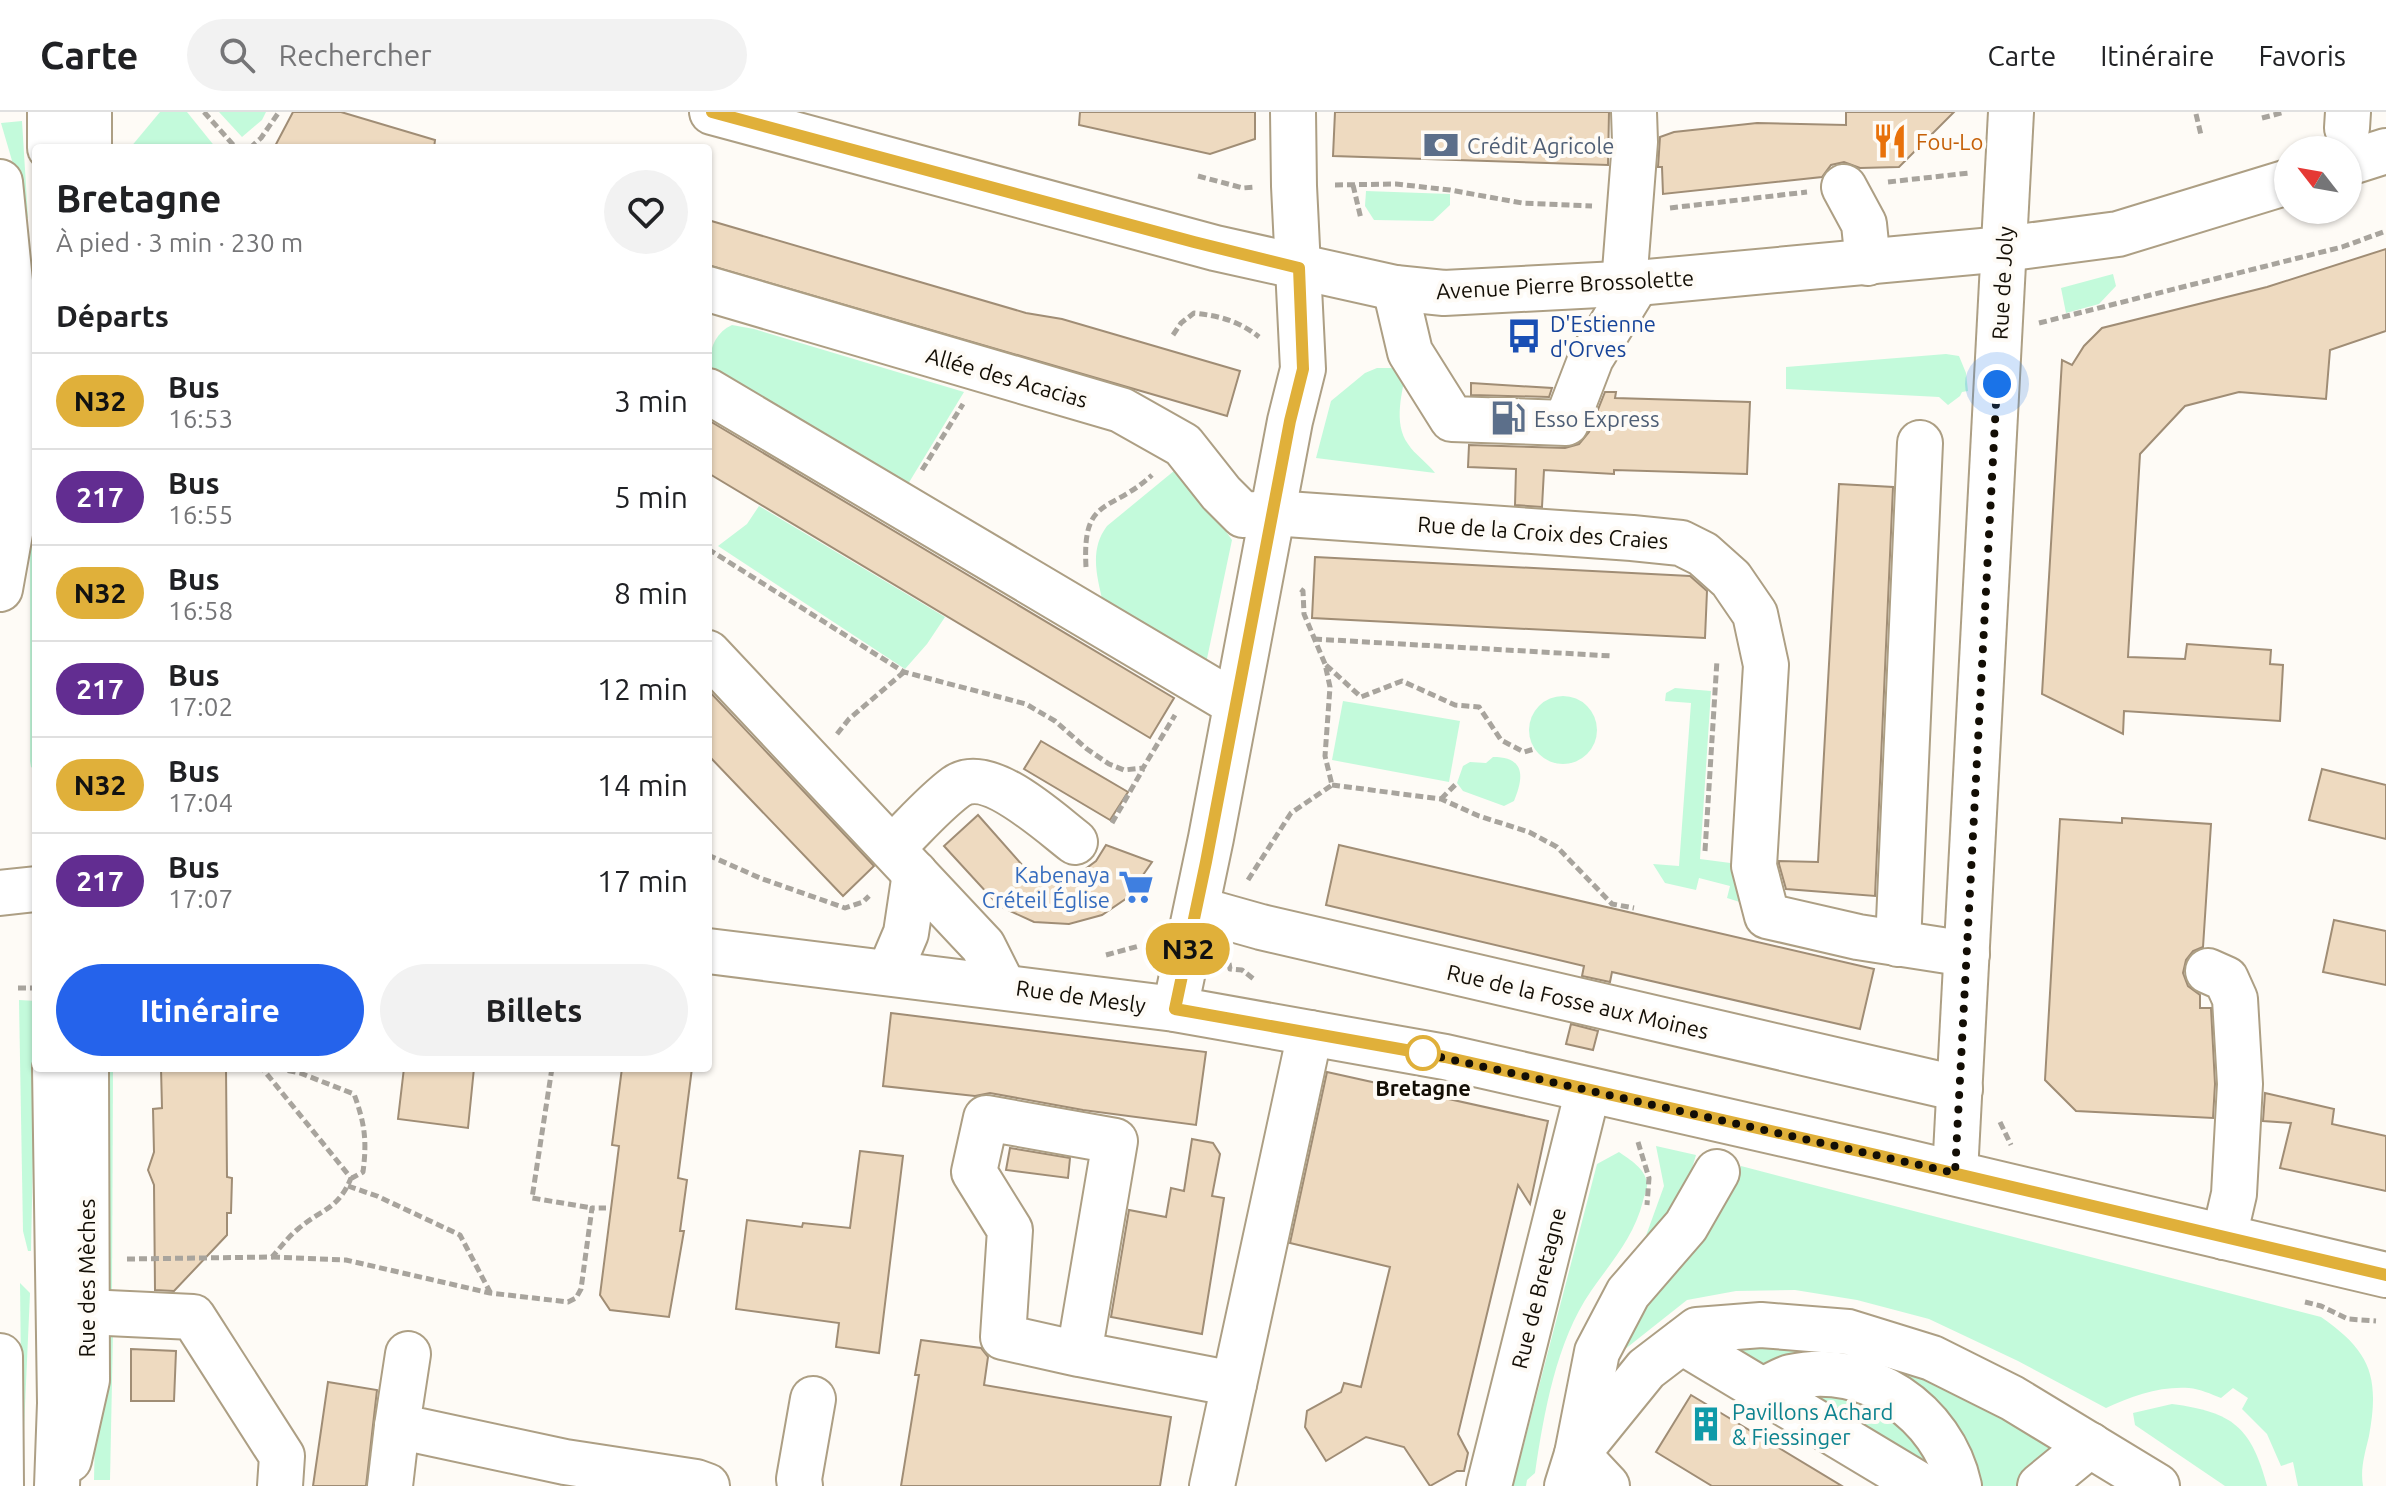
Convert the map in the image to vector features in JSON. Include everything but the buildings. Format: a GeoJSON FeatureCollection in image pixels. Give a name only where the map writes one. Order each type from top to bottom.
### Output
{"type":"FeatureCollection","features":[{"type":"Feature","properties":{"kind":"street"},"geometry":{"type":"LineString","coordinates":[[50,112],[50,144]]}},
{"type":"Feature","properties":{"kind":"street"},"geometry":{"type":"LineString","coordinates":[[89,112],[89,144]]}},
{"type":"Feature","properties":{"kind":"street","name":"Avenue Pierre Brossolette"},"geometry":{"type":"LineString","coordinates":[[712,112],[1299,268],[1395,288],[1459,292],[1630,283],[2004,249],[2118,234],[2274,186]]}},
{"type":"Feature","properties":{"kind":"street"},"geometry":{"type":"LineString","coordinates":[[1175,1009],[1303,369],[1299,268],[1281,186],[1293,112]]}},
{"type":"Feature","properties":{"kind":"street"},"geometry":{"type":"LineString","coordinates":[[1395,288],[1410,352],[1452,419],[1566,423],[1591,358],[1630,283],[1634,112]]}},
{"type":"Feature","properties":{"kind":"street","name":"Rue de Joly"},"geometry":{"type":"LineString","coordinates":[[1955,1173],[2011,112]]}},
{"type":"Feature","properties":{"kind":"street"},"geometry":{"type":"LineString","coordinates":[[2348,134],[2386,151]]}},
{"type":"Feature","properties":{"kind":"street"},"geometry":{"type":"LineString","coordinates":[[0,182],[6,281],[12,522],[0,589]]}},
{"type":"Feature","properties":{"kind":"street"},"geometry":{"type":"LineString","coordinates":[[1844,187],[1864,224],[1868,263]]}},
{"type":"Feature","properties":{"kind":"street","name":"Allée des Acacias"},"geometry":{"type":"LineString","coordinates":[[713,304],[983,370],[1121,410],[1183,445],[1243,515],[1272,513]]}},
{"type":"Feature","properties":{"kind":"street"},"geometry":{"type":"LineString","coordinates":[[712,393],[1236,704]]}},
{"type":"Feature","properties":{"kind":"street"},"geometry":{"type":"LineString","coordinates":[[1898,944],[1920,443]]}},
{"type":"Feature","properties":{"kind":"street","name":"Rue de la Croix des Craies"},"geometry":{"type":"LineString","coordinates":[[1272,513],[1632,538],[1681,543],[1703,554],[1731,579],[1755,614],[1766,665],[1754,866],[1767,916],[1898,944],[1967,954]]}},
{"type":"Feature","properties":{"kind":"street"},"geometry":{"type":"LineString","coordinates":[[712,657],[906,871],[983,946],[1003,986]]}},
{"type":"Feature","properties":{"kind":"street"},"geometry":{"type":"LineString","coordinates":[[889,973],[906,933],[906,871],[958,785],[986,782],[1003,789],[1075,842]]}},
{"type":"Feature","properties":{"kind":"street"},"geometry":{"type":"LineString","coordinates":[[0,893],[32,889]]}},
{"type":"Feature","properties":{"kind":"street","name":"Rue de la Fosse aux Moines"},"geometry":{"type":"LineString","coordinates":[[1197,909],[1261,927],[1960,1089]]}},
{"type":"Feature","properties":{"kind":"street","name":"Rue de Mesly"},"geometry":{"type":"LineString","coordinates":[[712,951],[1175,1009],[1445,1057],[2386,1275]]}},
{"type":"Feature","properties":{"kind":"street"},"geometry":{"type":"LineString","coordinates":[[2208,971],[2226,979],[2235,999],[2240,1084],[2234,1194],[2224,1237]]}},
{"type":"Feature","properties":{"kind":"street"},"geometry":{"type":"LineString","coordinates":[[1212,1486],[1310,1033]]}},
{"type":"Feature","properties":{"kind":"street","name":"Rue des Mèches"},"geometry":{"type":"LineString","coordinates":[[55,1072],[60,1486]]}},
{"type":"Feature","properties":{"kind":"street","name":"Rue des Mèches"},"geometry":{"type":"LineString","coordinates":[[60,1486],[87,1380],[86,1072]]}},
{"type":"Feature","properties":{"kind":"street","name":"Rue de Bretagne"},"geometry":{"type":"LineString","coordinates":[[1489,1486],[1588,1090]]}},
{"type":"Feature","properties":{"kind":"street"},"geometry":{"type":"LineString","coordinates":[[1079,1354],[1115,1141],[986,1118],[974,1172],[1010,1230],[1003,1337],[1079,1354],[1234,1384]]}},
{"type":"Feature","properties":{"kind":"street"},"geometry":{"type":"LineString","coordinates":[[1572,1470],[1597,1352],[1628,1293],[1686,1226],[1717,1172]]}},
{"type":"Feature","properties":{"kind":"street"},"geometry":{"type":"LineString","coordinates":[[86,1312],[193,1317],[282,1456],[280,1486]]}},
{"type":"Feature","properties":{"kind":"street"},"geometry":{"type":"LineString","coordinates":[[1572,1470],[1646,1369],[1697,1330],[1761,1325],[1848,1332],[1932,1358],[2012,1398],[2157,1486]]}},
{"type":"Feature","properties":{"kind":"street"},"geometry":{"type":"LineString","coordinates":[[1682,1342],[1922,1486]]}},
{"type":"Feature","properties":{"kind":"street"},"geometry":{"type":"LineString","coordinates":[[390,1486],[408,1354]]}},
{"type":"Feature","properties":{"kind":"street"},"geometry":{"type":"LineString","coordinates":[[0,1356],[1,1486]]}},
{"type":"Feature","properties":{"kind":"street"},"geometry":{"type":"LineString","coordinates":[[1764,1390],[1790,1377],[1835,1374],[1887,1389],[1927,1420],[1954,1464],[1959,1486]]}},
{"type":"Feature","properties":{"kind":"street"},"geometry":{"type":"LineString","coordinates":[[800,1486],[813,1399]]}},
{"type":"Feature","properties":{"kind":"street"},"geometry":{"type":"LineString","coordinates":[[397,1426],[565,1462],[707,1486]]}},
{"type":"Feature","properties":{"kind":"street"},"geometry":{"type":"LineString","coordinates":[[2040,1486],[2090,1445]]}},
{"type":"Feature","properties":{"kind":"street"},"geometry":{"type":"LineString","coordinates":[[1572,1470],[1607,1486]]}},
{"type":"Feature","properties":{"kind":"path"},"geometry":{"type":"LineString","coordinates":[[204,112],[232,144]]}},
{"type":"Feature","properties":{"kind":"path"},"geometry":{"type":"LineString","coordinates":[[254,144],[279,112]]}},
{"type":"Feature","properties":{"kind":"path"},"geometry":{"type":"LineString","coordinates":[[2262,118],[2285,112]]}},
{"type":"Feature","properties":{"kind":"path"},"geometry":{"type":"LineString","coordinates":[[2196,114],[2201,135]]}},
{"type":"Feature","properties":{"kind":"path"},"geometry":{"type":"LineString","coordinates":[[1198,176],[1243,188],[1281,186]]}},
{"type":"Feature","properties":{"kind":"path"},"geometry":{"type":"LineString","coordinates":[[1353,185],[1361,219]]}},
{"type":"Feature","properties":{"kind":"path"},"geometry":{"type":"LineString","coordinates":[[2027,323],[2131,302],[2342,247],[2386,231]]}},
{"type":"Feature","properties":{"kind":"path"},"geometry":{"type":"LineString","coordinates":[[1173,335],[1181,323],[1194,313],[1218,316]]}},
{"type":"Feature","properties":{"kind":"path"},"geometry":{"type":"LineString","coordinates":[[900,505],[983,370]]}},
{"type":"Feature","properties":{"kind":"path"},"geometry":{"type":"LineString","coordinates":[[1081,612],[1086,578],[1084,537],[1098,509],[1139,487],[1183,445]]}},
{"type":"Feature","properties":{"kind":"path"},"geometry":{"type":"LineString","coordinates":[[1290,582],[1303,591],[1304,614],[1325,664],[1330,687],[1325,756],[1332,785]]}},
{"type":"Feature","properties":{"kind":"path"},"geometry":{"type":"LineString","coordinates":[[1314,639],[1612,656]]}},
{"type":"Feature","properties":{"kind":"path"},"geometry":{"type":"LineString","coordinates":[[1705,851],[1717,660]]}},
{"type":"Feature","properties":{"kind":"path"},"geometry":{"type":"LineString","coordinates":[[1325,664],[1361,697],[1402,681],[1455,705],[1479,707],[1501,740],[1524,752],[1534,749]]}},
{"type":"Feature","properties":{"kind":"path"},"geometry":{"type":"LineString","coordinates":[[813,765],[849,719],[904,672]]}},
{"type":"Feature","properties":{"kind":"path"},"geometry":{"type":"LineString","coordinates":[[1075,842],[1101,844],[1143,768]]}},
{"type":"Feature","properties":{"kind":"path"},"geometry":{"type":"LineString","coordinates":[[1441,799],[1457,783]]}},
{"type":"Feature","properties":{"kind":"path"},"geometry":{"type":"LineString","coordinates":[[1244,886],[1291,813],[1332,785],[1441,799],[1479,816],[1529,832],[1557,847],[1612,904],[1634,908]]}},
{"type":"Feature","properties":{"kind":"path"},"geometry":{"type":"LineString","coordinates":[[712,857],[760,878],[845,908],[863,902],[889,878],[906,871]]}},
{"type":"Feature","properties":{"kind":"path"},"geometry":{"type":"LineString","coordinates":[[18,988],[32,988]]}},
{"type":"Feature","properties":{"kind":"path"},"geometry":{"type":"LineString","coordinates":[[268,1072],[351,1178]]}},
{"type":"Feature","properties":{"kind":"path"},"geometry":{"type":"LineString","coordinates":[[272,1257],[298,1229],[333,1207],[351,1178],[363,1172],[367,1141],[354,1094],[295,1072]]}},
{"type":"Feature","properties":{"kind":"path"},"geometry":{"type":"LineString","coordinates":[[551,1072],[532,1198],[606,1208]]}},
{"type":"Feature","properties":{"kind":"path"},"geometry":{"type":"LineString","coordinates":[[348,1186],[377,1196],[460,1235],[490,1293]]}},
{"type":"Feature","properties":{"kind":"path"},"geometry":{"type":"LineString","coordinates":[[118,1261],[272,1257],[346,1260],[490,1293],[568,1302],[576,1298],[581,1289],[592,1208]]}},
{"type":"Feature","properties":{"kind":"green space"},"geometry":{"type":"Polygon","coordinates":[[[160,112],[187,112],[213,144],[133,144],[160,112]]]}},
{"type":"Feature","properties":{"kind":"green space"},"geometry":{"type":"Polygon","coordinates":[[[219,112],[266,112],[262,120],[242,137],[219,112]]]}},
{"type":"Feature","properties":{"kind":"green space"},"geometry":{"type":"Polygon","coordinates":[[[22,121],[28,218],[24,218],[20,188],[1,123],[22,121]]]}},
{"type":"Feature","properties":{"kind":"green space"},"geometry":{"type":"Polygon","coordinates":[[[1366,191],[1450,194],[1450,205],[1433,221],[1374,220],[1365,206],[1366,191]]]}},
{"type":"Feature","properties":{"kind":"green space"},"geometry":{"type":"Polygon","coordinates":[[[30,273],[32,768],[30,761],[30,273]]]}},
{"type":"Feature","properties":{"kind":"green space"},"geometry":{"type":"Polygon","coordinates":[[[2113,274],[2116,286],[2099,304],[2066,313],[2061,288],[2113,274]]]}},
{"type":"Feature","properties":{"kind":"green space"},"geometry":{"type":"Polygon","coordinates":[[[732,325],[754,329],[964,392],[905,489],[712,373],[713,344],[732,325]]]}},
{"type":"Feature","properties":{"kind":"green space"},"geometry":{"type":"Polygon","coordinates":[[[1946,354],[1959,356],[1966,373],[1968,391],[1962,392],[1948,405],[1939,397],[1786,389],[1786,367],[1946,354]]]}},
{"type":"Feature","properties":{"kind":"green space"},"geometry":{"type":"Polygon","coordinates":[[[1377,368],[1407,368],[1400,407],[1403,436],[1435,473],[1316,458],[1331,401],[1365,373],[1377,368]]]}},
{"type":"Feature","properties":{"kind":"green space"},"geometry":{"type":"Polygon","coordinates":[[[1180,466],[1232,540],[1205,668],[1103,603],[1097,573],[1098,544],[1107,526],[1180,466]]]}},
{"type":"Feature","properties":{"kind":"green space"},"geometry":{"type":"Polygon","coordinates":[[[759,506],[945,617],[905,669],[718,546],[747,524],[759,506]]]}},
{"type":"Feature","properties":{"kind":"green space"},"geometry":{"type":"Polygon","coordinates":[[[1675,688],[1711,691],[1700,859],[1738,864],[1746,904],[1727,898],[1730,886],[1699,878],[1696,890],[1665,883],[1653,864],[1679,866],[1691,703],[1665,701],[1666,693],[1675,688]]]}},
{"type":"Feature","properties":{"kind":"green space"},"geometry":{"type":"Polygon","coordinates":[[[1570,696],[1591,711],[1597,730],[1595,743],[1587,754],[1570,764],[1556,764],[1539,754],[1531,743],[1529,723],[1539,706],[1550,698],[1570,696]]]}},
{"type":"Feature","properties":{"kind":"green space"},"geometry":{"type":"Polygon","coordinates":[[[1343,701],[1460,721],[1449,782],[1332,760],[1343,701]]]}},
{"type":"Feature","properties":{"kind":"green space"},"geometry":{"type":"Polygon","coordinates":[[[1493,757],[1512,761],[1520,771],[1514,801],[1504,806],[1463,791],[1457,783],[1463,766],[1470,762],[1486,763],[1493,757]]]}},
{"type":"Feature","properties":{"kind":"green space"},"geometry":{"type":"Polygon","coordinates":[[[19,1000],[32,1001],[32,1072],[35,1072],[31,1251],[28,1251],[23,1231],[19,1000]]]}},
{"type":"Feature","properties":{"kind":"green space"},"geometry":{"type":"Polygon","coordinates":[[[96,1072],[113,1072],[112,1294],[97,1292],[96,1072]]]}},
{"type":"Feature","properties":{"kind":"green space"},"geometry":{"type":"Polygon","coordinates":[[[1656,1146],[1696,1155],[1691,1172],[1696,1180],[1643,1244],[1664,1186],[1656,1146]]]}},
{"type":"Feature","properties":{"kind":"green space"},"geometry":{"type":"Polygon","coordinates":[[[1619,1152],[1636,1165],[1646,1178],[1647,1187],[1639,1214],[1628,1237],[1579,1311],[1560,1355],[1547,1402],[1535,1473],[1527,1480],[1526,1486],[1513,1486],[1597,1164],[1619,1152]]]}},
{"type":"Feature","properties":{"kind":"green space"},"geometry":{"type":"Polygon","coordinates":[[[1741,1166],[2321,1317],[2338,1329],[2361,1354],[2372,1381],[2372,1415],[2363,1486],[2298,1486],[2293,1462],[2281,1466],[2267,1434],[2242,1409],[2248,1398],[2233,1388],[2221,1398],[2193,1389],[2157,1390],[2106,1408],[2018,1361],[1929,1319],[1857,1300],[1795,1290],[1736,1291],[1687,1300],[1610,1361],[1619,1330],[1723,1202],[1741,1166]]]}},
{"type":"Feature","properties":{"kind":"green space"},"geometry":{"type":"Polygon","coordinates":[[[20,1283],[30,1293],[23,1451],[22,1449],[20,1283]]]}},
{"type":"Feature","properties":{"kind":"green space"},"geometry":{"type":"Polygon","coordinates":[[[113,1332],[110,1480],[94,1480],[97,1337],[113,1332]]]}},
{"type":"Feature","properties":{"kind":"green space"},"geometry":{"type":"Polygon","coordinates":[[[1724,1340],[1868,1348],[2066,1445],[2029,1486],[1969,1486],[1935,1423],[1758,1373],[1724,1340]]]}},
{"type":"Feature","properties":{"kind":"green space"},"geometry":{"type":"Polygon","coordinates":[[[1804,1381],[1873,1408],[1893,1423],[1902,1411],[1952,1486],[1790,1384],[1804,1381]]]}},
{"type":"Feature","properties":{"kind":"green space"},"geometry":{"type":"Polygon","coordinates":[[[2172,1404],[2210,1412],[2236,1426],[2254,1449],[2267,1486],[2225,1486],[2135,1425],[2133,1413],[2172,1404]]]}},
{"type":"Feature","properties":{"kind":"bus line","name":"N32"},"geometry":{"type":"LineString","coordinates":[[712,112],[1299,268],[1303,369],[1290,421],[1175,1009],[1445,1057],[2386,1275]]}},
{"type":"Feature","properties":{"kind":"place","name":"Fou-Lo"},"geometry":{"type":"Point","coordinates":[1890,141]}},
{"type":"Feature","properties":{"kind":"place","name":"Crédit Agricole"},"geometry":{"type":"Point","coordinates":[1441,145]}},
{"type":"Feature","properties":{"kind":"place","name":"D'Estienne d'Orves"},"geometry":{"type":"Point","coordinates":[1524,336]}},
{"type":"Feature","properties":{"kind":"place","name":"Esso Express"},"geometry":{"type":"Point","coordinates":[1508,418]}},
{"type":"Feature","properties":{"kind":"place","name":"Kabenaya Créteil Église"},"geometry":{"type":"Point","coordinates":[1136,887]}},
{"type":"Feature","properties":{"kind":"place","name":"Bretagne"},"geometry":{"type":"Point","coordinates":[1423,1053]}},
{"type":"Feature","properties":{"kind":"place","name":"Pavillons Achard & Fiessinger"},"geometry":{"type":"Point","coordinates":[1706,1424]}},
{"type":"Feature","properties":{"kind":"route"},"geometry":{"type":"LineString","coordinates":[[1423,1053],[1418,1052],[1955,1173],[1997,384]]}}]}
